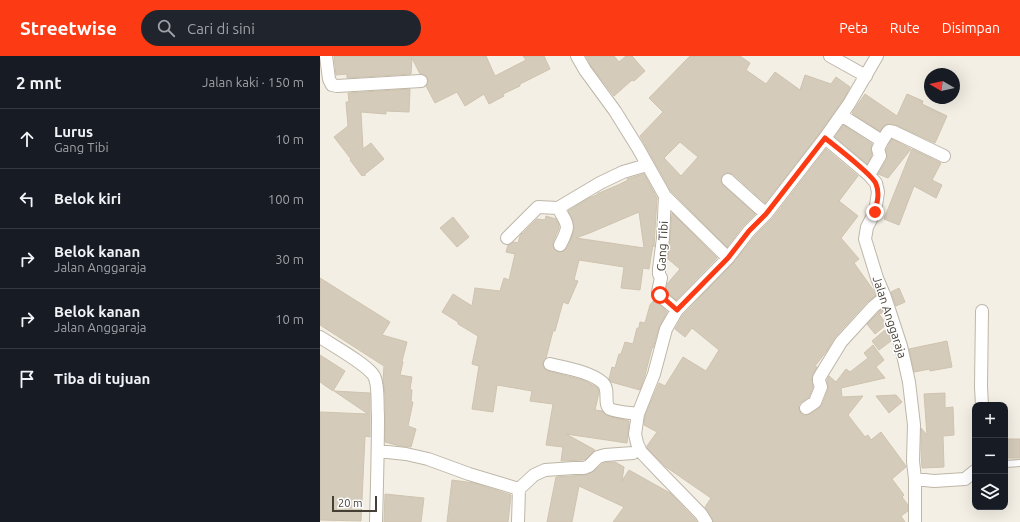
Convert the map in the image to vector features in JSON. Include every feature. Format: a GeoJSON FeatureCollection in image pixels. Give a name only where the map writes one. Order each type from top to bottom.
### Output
{"type":"FeatureCollection","features":[{"type":"Feature","properties":{"kind":"street"},"geometry":{"type":"LineString","coordinates":[[326,56],[329,79],[332,85],[337,86],[421,81]]}},
{"type":"Feature","properties":{"kind":"street"},"geometry":{"type":"LineString","coordinates":[[577,56],[585,70],[615,111],[665,196],[728,258]]}},
{"type":"Feature","properties":{"kind":"street"},"geometry":{"type":"LineString","coordinates":[[830,56],[866,76]]}},
{"type":"Feature","properties":{"kind":"street"},"geometry":{"type":"LineString","coordinates":[[706,522],[701,514],[641,452],[635,434],[638,414],[654,374],[666,329],[677,310],[728,258],[749,231],[766,214],[825,138],[841,116],[877,56]]}},
{"type":"Feature","properties":{"kind":"street"},"geometry":{"type":"LineString","coordinates":[[841,116],[882,141]]}},
{"type":"Feature","properties":{"kind":"street"},"geometry":{"type":"LineString","coordinates":[[869,175],[880,156],[878,148],[890,131],[944,156]]}},
{"type":"Feature","properties":{"kind":"street","name":"Jalan Anggaraja"},"geometry":{"type":"LineString","coordinates":[[825,138],[869,175],[876,183],[878,192],[875,212],[868,227],[865,239],[901,346],[909,382],[914,425],[915,522]]}},
{"type":"Feature","properties":{"kind":"street"},"geometry":{"type":"LineString","coordinates":[[507,238],[538,207],[558,208],[600,183],[623,172],[647,164]]}},
{"type":"Feature","properties":{"kind":"street"},"geometry":{"type":"LineString","coordinates":[[728,180],[766,214]]}},
{"type":"Feature","properties":{"kind":"street","name":"Gang Tibi"},"geometry":{"type":"LineString","coordinates":[[665,196],[663,238],[659,274],[662,278],[658,292],[677,310]]}},
{"type":"Feature","properties":{"kind":"street"},"geometry":{"type":"LineString","coordinates":[[558,208],[567,222],[567,231],[560,245]]}},
{"type":"Feature","properties":{"kind":"street"},"geometry":{"type":"LineString","coordinates":[[806,408],[816,401],[821,387],[819,378],[841,342],[885,297]]}},
{"type":"Feature","properties":{"kind":"street"},"geometry":{"type":"LineString","coordinates":[[982,311],[982,402]]}},
{"type":"Feature","properties":{"kind":"street"},"geometry":{"type":"LineString","coordinates":[[320,337],[364,366],[374,375],[376,381],[378,451],[376,522]]}},
{"type":"Feature","properties":{"kind":"street"},"geometry":{"type":"LineString","coordinates":[[550,364],[590,375],[599,380],[604,383],[606,387],[607,405],[610,409],[638,414]]}},
{"type":"Feature","properties":{"kind":"street"},"geometry":{"type":"LineString","coordinates":[[378,451],[406,454],[428,459],[519,489]]}},
{"type":"Feature","properties":{"kind":"street"},"geometry":{"type":"LineString","coordinates":[[518,522],[519,489],[534,475],[545,470],[584,468],[589,466],[598,457],[605,455],[634,453]]}},
{"type":"Feature","properties":{"kind":"street"},"geometry":{"type":"LineString","coordinates":[[915,479],[934,481],[965,479],[972,473]]}},
{"type":"Feature","properties":{"kind":"lane"},"geometry":{"type":"LineString","coordinates":[[1008,464],[1020,463]]}},
{"type":"Feature","properties":{"kind":"building"},"geometry":{"type":"Polygon","coordinates":[[[334,56],[486,56],[495,76],[526,60],[523,56],[544,56],[550,69],[520,84],[520,86],[503,94],[504,96],[489,104],[484,94],[465,106],[457,92],[435,103],[426,86],[428,81],[427,77],[420,74],[412,58],[411,74],[347,78],[347,74],[336,75],[334,56]]]}},
{"type":"Feature","properties":{"kind":"building"},"geometry":{"type":"Polygon","coordinates":[[[586,56],[614,56],[619,62],[626,56],[632,56],[645,71],[614,96],[591,66],[586,56]]]}},
{"type":"Feature","properties":{"kind":"building"},"geometry":{"type":"Polygon","coordinates":[[[690,56],[740,56],[750,63],[746,70],[766,84],[775,72],[800,90],[805,75],[831,84],[836,77],[850,87],[843,100],[819,134],[765,203],[733,174],[726,173],[722,175],[721,182],[723,185],[755,214],[743,226],[727,247],[671,191],[640,136],[663,112],[649,98],[690,56]],[[680,142],[664,158],[681,176],[698,157],[680,142]]]}},
{"type":"Feature","properties":{"kind":"building"},"geometry":{"type":"Polygon","coordinates":[[[410,89],[409,112],[386,111],[386,114],[361,112],[363,149],[371,143],[384,159],[365,174],[365,176],[362,176],[334,137],[348,126],[346,102],[349,102],[348,93],[410,89]]]}},
{"type":"Feature","properties":{"kind":"building"},"geometry":{"type":"Polygon","coordinates":[[[865,94],[897,116],[907,94],[923,101],[922,104],[947,116],[935,143],[896,125],[886,124],[880,131],[852,113],[865,94]]]}},
{"type":"Feature","properties":{"kind":"building"},"geometry":{"type":"Polygon","coordinates":[[[843,125],[872,144],[872,155],[867,164],[835,137],[843,125]]]}},
{"type":"Feature","properties":{"kind":"building"},"geometry":{"type":"Polygon","coordinates":[[[892,139],[911,149],[888,178],[878,174],[887,159],[886,150],[892,139]]]}},
{"type":"Feature","properties":{"kind":"building"},"geometry":{"type":"Polygon","coordinates":[[[826,149],[858,176],[839,201],[858,216],[841,238],[859,259],[854,263],[876,295],[867,302],[835,337],[815,366],[817,367],[812,378],[813,387],[809,397],[799,404],[799,409],[802,415],[806,415],[819,408],[822,405],[828,390],[827,380],[829,376],[836,382],[846,369],[850,372],[868,358],[864,353],[873,345],[884,360],[876,367],[885,378],[841,388],[842,397],[863,396],[848,415],[865,437],[868,435],[871,440],[881,432],[906,466],[892,479],[904,495],[902,497],[908,505],[908,511],[901,516],[905,522],[713,522],[705,507],[711,498],[666,467],[647,448],[657,432],[644,425],[645,416],[659,383],[665,386],[683,357],[706,371],[719,350],[692,328],[685,337],[675,329],[683,315],[733,263],[755,236],[772,219],[826,149]]]}},
{"type":"Feature","properties":{"kind":"building"},"geometry":{"type":"Polygon","coordinates":[[[912,149],[941,163],[932,180],[942,185],[936,198],[914,186],[899,225],[884,219],[912,149]]]}},
{"type":"Feature","properties":{"kind":"building"},"geometry":{"type":"Polygon","coordinates":[[[644,174],[657,198],[654,247],[653,245],[649,269],[643,268],[640,290],[621,288],[624,267],[579,260],[574,280],[578,281],[568,304],[563,302],[546,358],[544,359],[543,367],[548,371],[583,380],[598,388],[599,392],[595,410],[602,411],[611,417],[629,421],[627,443],[566,434],[595,450],[585,460],[561,461],[563,447],[546,445],[553,404],[530,401],[532,391],[497,385],[493,412],[472,409],[479,366],[472,364],[478,336],[442,312],[453,294],[472,306],[475,288],[500,291],[504,278],[509,280],[515,254],[506,252],[508,245],[514,242],[518,243],[522,233],[523,234],[537,219],[545,220],[546,216],[556,219],[559,228],[553,242],[553,246],[556,251],[564,251],[570,242],[574,230],[573,221],[568,211],[589,198],[628,180],[627,179],[644,174]],[[639,212],[576,238],[644,248],[639,212]]]}},
{"type":"Feature","properties":{"kind":"building"},"geometry":{"type":"Polygon","coordinates":[[[672,213],[717,258],[676,300],[666,291],[667,284],[680,269],[668,259],[672,213]]]}},
{"type":"Feature","properties":{"kind":"building"},"geometry":{"type":"Polygon","coordinates":[[[453,217],[469,237],[457,247],[440,228],[453,217]]]}},
{"type":"Feature","properties":{"kind":"building"},"geometry":{"type":"Polygon","coordinates":[[[320,278],[390,322],[382,335],[407,342],[400,375],[412,377],[410,389],[412,390],[411,402],[413,402],[408,426],[416,429],[411,447],[385,442],[384,366],[320,325],[320,278]]]}},
{"type":"Feature","properties":{"kind":"building"},"geometry":{"type":"Polygon","coordinates":[[[899,288],[905,302],[896,306],[891,292],[899,288]]]}},
{"type":"Feature","properties":{"kind":"building"},"geometry":{"type":"Polygon","coordinates":[[[654,300],[667,312],[659,327],[640,390],[611,382],[609,379],[612,367],[615,368],[619,354],[621,354],[625,342],[633,344],[637,328],[639,328],[640,322],[645,323],[650,305],[654,300]]]}},
{"type":"Feature","properties":{"kind":"building"},"geometry":{"type":"Polygon","coordinates":[[[881,310],[882,313],[879,314],[886,325],[875,334],[867,324],[881,310]]]}},
{"type":"Feature","properties":{"kind":"building"},"geometry":{"type":"Polygon","coordinates":[[[885,330],[890,336],[891,341],[879,350],[872,341],[885,330]]]}},
{"type":"Feature","properties":{"kind":"building"},"geometry":{"type":"Polygon","coordinates":[[[947,341],[952,367],[914,372],[909,349],[947,341]]]}},
{"type":"Feature","properties":{"kind":"building"},"geometry":{"type":"Polygon","coordinates":[[[320,355],[345,371],[333,391],[320,382],[320,355]]]}},
{"type":"Feature","properties":{"kind":"building"},"geometry":{"type":"Polygon","coordinates":[[[334,391],[370,393],[370,437],[365,436],[361,521],[320,520],[320,412],[368,414],[334,391]]]}},
{"type":"Feature","properties":{"kind":"building"},"geometry":{"type":"Polygon","coordinates":[[[945,393],[945,408],[953,407],[954,435],[943,436],[944,467],[922,468],[921,428],[927,435],[924,394],[945,393]]]}},
{"type":"Feature","properties":{"kind":"building"},"geometry":{"type":"Polygon","coordinates":[[[896,395],[902,402],[889,413],[876,396],[896,395]]]}},
{"type":"Feature","properties":{"kind":"building"},"geometry":{"type":"Polygon","coordinates":[[[1008,439],[1020,439],[1020,458],[1008,458],[1008,439]]]}},
{"type":"Feature","properties":{"kind":"building"},"geometry":{"type":"Polygon","coordinates":[[[606,462],[615,462],[624,467],[622,481],[629,470],[670,493],[697,522],[613,522],[624,507],[579,486],[572,522],[547,522],[556,477],[587,475],[606,462]]]}},
{"type":"Feature","properties":{"kind":"building"},"geometry":{"type":"Polygon","coordinates":[[[452,480],[474,483],[511,495],[508,522],[447,522],[452,480]]]}},
{"type":"Feature","properties":{"kind":"building"},"geometry":{"type":"Polygon","coordinates":[[[385,494],[424,498],[421,522],[384,522],[385,494]]]}},
{"type":"Feature","properties":{"kind":"route"},"geometry":{"type":"LineString","coordinates":[[660,295],[677,310],[728,258],[749,231],[766,214],[825,138],[869,175],[876,183],[878,192],[875,212]]}}]}
